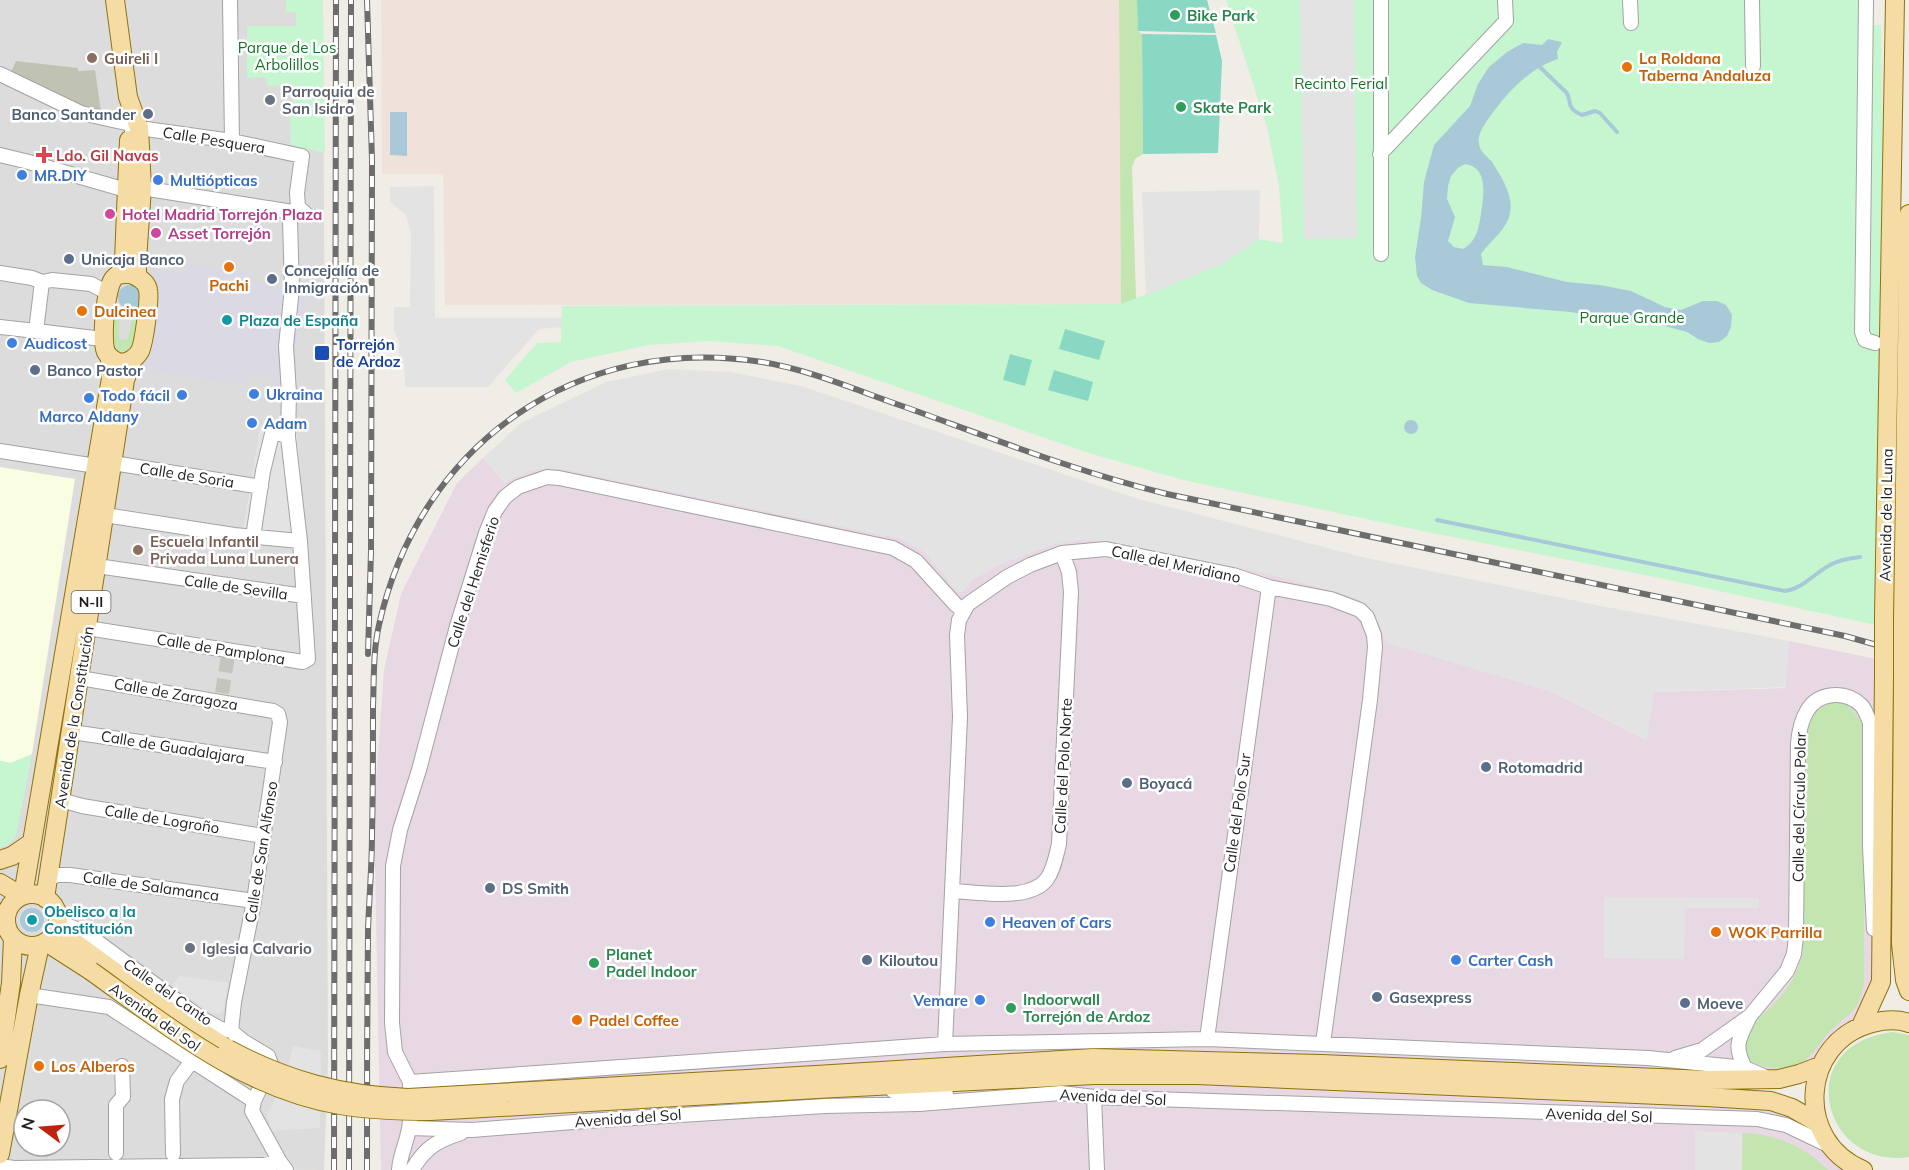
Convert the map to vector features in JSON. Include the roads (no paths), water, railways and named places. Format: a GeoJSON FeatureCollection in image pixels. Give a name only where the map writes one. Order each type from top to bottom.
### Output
{"type":"FeatureCollection","features":[{"type":"Feature","properties":{"kind":"main road","name":"N-II"},"geometry":{"type":"LineString","coordinates":[[105,0],[117,98],[132,126],[124,260],[119,275],[114,278],[108,293],[103,339],[110,358]]}},
{"type":"Feature","properties":{"kind":"main road","name":"N-II"},"geometry":{"type":"LineString","coordinates":[[115,0],[142,188],[136,261],[137,277],[145,283],[148,289],[142,343],[139,353],[133,359]]}},
{"type":"Feature","properties":{"kind":"main road","name":"Avenida de la Luna"},"geometry":{"type":"LineString","coordinates":[[1861,1026],[1881,982],[1884,616],[1895,0]]}},
{"type":"Feature","properties":{"kind":"main road","name":"Avenida de la Luna"},"geometry":{"type":"LineString","coordinates":[[1909,214],[1901,944],[1905,980],[1909,991]]}},
{"type":"Feature","properties":{"kind":"main road"},"geometry":{"type":"LineString","coordinates":[[119,275],[131,274],[137,277]]}},
{"type":"Feature","properties":{"kind":"main road"},"geometry":{"type":"LineString","coordinates":[[110,358],[121,363],[133,359]]}},
{"type":"Feature","properties":{"kind":"main road","name":"Avenida de la Constitución"},"geometry":{"type":"LineString","coordinates":[[45,898],[105,515],[104,465],[111,378],[110,358]]}},
{"type":"Feature","properties":{"kind":"main road","name":"Avenida de la Constitución"},"geometry":{"type":"LineString","coordinates":[[23,895],[104,465],[126,374],[133,359]]}},
{"type":"Feature","properties":{"kind":"main road"},"geometry":{"type":"LineString","coordinates":[[0,860],[12,856],[31,843]]}},
{"type":"Feature","properties":{"kind":"main road"},"geometry":{"type":"LineString","coordinates":[[0,883],[23,895],[38,894],[56,910],[29,995],[0,1154]]}},
{"type":"Feature","properties":{"kind":"main road","name":"N-II"},"geometry":{"type":"LineString","coordinates":[[0,1059],[11,982],[13,939],[7,931],[3,914],[23,895]]}},
{"type":"Feature","properties":{"kind":"main road"},"geometry":{"type":"LineString","coordinates":[[13,939],[29,946],[50,934]]}},
{"type":"Feature","properties":{"kind":"main road","name":"Avenida del Sol"},"geometry":{"type":"LineString","coordinates":[[50,934],[95,966],[192,1043],[222,1061],[276,1087],[310,1098],[339,1105],[375,1109],[431,1111],[816,1082],[1093,1058],[1321,1064],[1708,1080],[1771,1079],[1798,1074],[1820,1066]]}},
{"type":"Feature","properties":{"kind":"main road"},"geometry":{"type":"LineString","coordinates":[[1858,1169],[1830,1146],[1818,1123],[1814,1104],[1815,1085],[1820,1066],[1831,1048],[1845,1035],[1861,1026],[1882,1021],[1909,1023]]}},
{"type":"Feature","properties":{"kind":"main road","name":"Avenida del Sol"},"geometry":{"type":"LineString","coordinates":[[816,1082],[856,1087],[1094,1076],[1197,1075],[1771,1101],[1792,1108],[1818,1123]]}},
{"type":"Feature","properties":{"kind":"street"},"geometry":{"type":"LineString","coordinates":[[230,0],[232,141]]}},
{"type":"Feature","properties":{"kind":"street"},"geometry":{"type":"LineString","coordinates":[[1381,0],[1381,254]]}},
{"type":"Feature","properties":{"kind":"street"},"geometry":{"type":"LineString","coordinates":[[1380,154],[1506,21],[1505,0]]}},
{"type":"Feature","properties":{"kind":"street"},"geometry":{"type":"LineString","coordinates":[[1630,0],[1630,23]]}},
{"type":"Feature","properties":{"kind":"street"},"geometry":{"type":"LineString","coordinates":[[1752,0],[1753,66]]}},
{"type":"Feature","properties":{"kind":"street"},"geometry":{"type":"LineString","coordinates":[[1866,0],[1862,332],[1865,340],[1875,343]]}},
{"type":"Feature","properties":{"kind":"street","name":"Calle Pesquera"},"geometry":{"type":"LineString","coordinates":[[0,74],[81,113],[132,126],[232,141],[302,156],[297,193],[298,207],[306,214],[142,188]]}},
{"type":"Feature","properties":{"kind":"street"},"geometry":{"type":"LineString","coordinates":[[0,156],[119,188]]}},
{"type":"Feature","properties":{"kind":"street","name":"Calle de Pamplona"},"geometry":{"type":"LineString","coordinates":[[87,628],[228,653],[303,662],[308,659],[300,540],[288,437],[290,393],[286,346],[292,288],[290,221]]}},
{"type":"Feature","properties":{"kind":"street"},"geometry":{"type":"LineString","coordinates":[[0,273],[32,278],[42,282],[52,280],[91,284],[108,293]]}},
{"type":"Feature","properties":{"kind":"street"},"geometry":{"type":"LineString","coordinates":[[36,331],[42,282]]}},
{"type":"Feature","properties":{"kind":"street"},"geometry":{"type":"LineString","coordinates":[[0,327],[103,339]]}},
{"type":"Feature","properties":{"kind":"street"},"geometry":{"type":"LineString","coordinates":[[252,537],[272,434],[288,437]]}},
{"type":"Feature","properties":{"kind":"street","name":"Calle de Soria"},"geometry":{"type":"LineString","coordinates":[[0,451],[261,487]]}},
{"type":"Feature","properties":{"kind":"street","name":"Calle del Hemisferio"},"geometry":{"type":"LineString","coordinates":[[410,1082],[395,1052],[393,1032],[393,866],[400,830],[419,770],[464,605],[486,532],[504,497],[532,481],[547,477],[559,478],[893,548],[916,561],[963,610]]}},
{"type":"Feature","properties":{"kind":"street"},"geometry":{"type":"LineString","coordinates":[[105,515],[252,537],[300,540]]}},
{"type":"Feature","properties":{"kind":"street","name":"Calle del Meridiano"},"geometry":{"type":"LineString","coordinates":[[963,610],[968,604],[1007,577],[1039,562],[1062,553],[1106,549],[1233,575],[1269,587],[1348,604],[1360,610],[1367,617],[1374,635],[1375,647],[1370,700],[1323,1043]]}},
{"type":"Feature","properties":{"kind":"street","name":"Calle del Polo Norte"},"geometry":{"type":"LineString","coordinates":[[953,891],[1023,893],[1035,890],[1046,881],[1054,865],[1059,844],[1071,592],[1069,572],[1062,553]]}},
{"type":"Feature","properties":{"kind":"street","name":"Calle de Sevilla"},"geometry":{"type":"LineString","coordinates":[[97,566],[304,596]]}},
{"type":"Feature","properties":{"kind":"street","name":"Calle del Polo Sur"},"geometry":{"type":"LineString","coordinates":[[1207,1039],[1269,587]]}},
{"type":"Feature","properties":{"kind":"street"},"geometry":{"type":"LineString","coordinates":[[945,1044],[960,717],[957,634],[963,610]]}},
{"type":"Feature","properties":{"kind":"street","name":"Calle de Zaragoza"},"geometry":{"type":"LineString","coordinates":[[80,678],[222,697],[273,711]]}},
{"type":"Feature","properties":{"kind":"street","name":"Calle del Círculo Polar"},"geometry":{"type":"LineString","coordinates":[[1745,1068],[1738,1054],[1739,1039],[1750,1016],[1787,971],[1794,954],[1800,726],[1808,710],[1817,700],[1826,696],[1840,695],[1852,699],[1863,706],[1870,722],[1870,847],[1873,918],[1881,982]]}},
{"type":"Feature","properties":{"kind":"street","name":"Calle de San Alfonso"},"geometry":{"type":"LineString","coordinates":[[231,1031],[275,762],[280,722],[278,714],[273,711]]}},
{"type":"Feature","properties":{"kind":"street","name":"Calle de Guadalajara"},"geometry":{"type":"LineString","coordinates":[[72,732],[275,762]]}},
{"type":"Feature","properties":{"kind":"street","name":"Calle de Logroño"},"geometry":{"type":"LineString","coordinates":[[61,800],[82,806],[263,836]]}},
{"type":"Feature","properties":{"kind":"street","name":"Calle de Salamanca"},"geometry":{"type":"LineString","coordinates":[[48,879],[57,875],[70,875],[254,900]]}},
{"type":"Feature","properties":{"kind":"street","name":"Calle del Canto"},"geometry":{"type":"LineString","coordinates":[[50,934],[87,934],[199,1017],[221,1029],[231,1031],[268,1056],[271,1064],[254,1101]]}},
{"type":"Feature","properties":{"kind":"street"},"geometry":{"type":"LineString","coordinates":[[29,995],[109,1007],[254,1101],[252,1111],[283,1166]]}},
{"type":"Feature","properties":{"kind":"street","name":"Calle del Círculo Polar"},"geometry":{"type":"LineString","coordinates":[[1667,1060],[1702,1050],[1750,1016]]}},
{"type":"Feature","properties":{"kind":"street"},"geometry":{"type":"LineString","coordinates":[[399,1170],[399,1160],[410,1128],[410,1082],[945,1044],[1207,1039],[1323,1043],[1667,1060],[1745,1068],[1771,1079]]}},
{"type":"Feature","properties":{"kind":"street"},"geometry":{"type":"LineString","coordinates":[[173,1154],[172,1099],[177,1081],[189,1065]]}},
{"type":"Feature","properties":{"kind":"street"},"geometry":{"type":"LineString","coordinates":[[116,1153],[116,1105],[123,1097],[122,1066]]}},
{"type":"Feature","properties":{"kind":"street"},"geometry":{"type":"LineString","coordinates":[[856,1087],[919,1094],[1020,1095]]}},
{"type":"Feature","properties":{"kind":"street","name":"Avenida del Sol"},"geometry":{"type":"LineString","coordinates":[[410,1128],[472,1130],[825,1106],[974,1101],[1061,1093],[1094,1097],[1757,1119],[1786,1125],[1830,1146]]}},
{"type":"Feature","properties":{"kind":"street"},"geometry":{"type":"LineString","coordinates":[[1094,1097],[1097,1170]]}},
{"type":"Feature","properties":{"kind":"street"},"geometry":{"type":"LineString","coordinates":[[412,1170],[421,1154],[443,1139],[472,1130]]}},
{"type":"Feature","properties":{"kind":"street"},"geometry":{"type":"LineString","coordinates":[[0,1166],[25,1168],[283,1166]]}},
{"type":"Feature","properties":{"kind":"water"},"geometry":{"type":"Polygon","coordinates":[[[1548,39],[1562,42],[1557,52],[1558,59],[1537,69],[1519,83],[1496,109],[1479,137],[1480,148],[1492,162],[1506,186],[1511,207],[1506,225],[1481,254],[1483,265],[1507,267],[1567,282],[1631,291],[1665,307],[1681,310],[1703,301],[1717,301],[1726,305],[1732,315],[1731,327],[1727,336],[1719,342],[1709,343],[1687,332],[1661,325],[1570,312],[1469,303],[1432,290],[1421,283],[1417,276],[1415,257],[1424,182],[1434,145],[1470,106],[1478,84],[1489,67],[1507,52],[1523,43],[1542,45],[1548,39]],[[1465,164],[1458,168],[1451,176],[1448,186],[1447,199],[1455,217],[1448,241],[1454,247],[1463,249],[1475,236],[1483,201],[1481,175],[1472,166],[1465,164]]]}},
{"type":"Feature","properties":{"kind":"water"},"geometry":{"type":"Polygon","coordinates":[[[390,112],[407,112],[407,156],[390,155],[390,112]]]}},
{"type":"Feature","properties":{"kind":"water"},"geometry":{"type":"Polygon","coordinates":[[[130,285],[135,286],[141,292],[141,302],[135,308],[130,309],[125,308],[119,302],[118,297],[119,292],[125,286],[130,285]]]}},
{"type":"Feature","properties":{"kind":"water"},"geometry":{"type":"Polygon","coordinates":[[[1411,420],[1416,422],[1418,427],[1416,432],[1411,434],[1406,432],[1404,427],[1406,422],[1411,420]]]}},
{"type":"Feature","properties":{"kind":"water"},"geometry":{"type":"Polygon","coordinates":[[[32,908],[40,912],[44,920],[40,928],[32,932],[24,928],[20,920],[24,912],[32,908]]]}},
{"type":"Feature","properties":{"kind":"waterway"},"geometry":{"type":"LineString","coordinates":[[1540,67],[1566,92],[1571,107],[1576,112],[1582,115],[1595,111],[1600,113],[1617,132]]}},
{"type":"Feature","properties":{"kind":"waterway"},"geometry":{"type":"LineString","coordinates":[[1437,520],[1785,591],[1798,587],[1832,564],[1860,557]]}},
{"type":"Feature","properties":{"kind":"tunnel"},"geometry":{"type":"LineString","coordinates":[[222,693],[228,656]]}},
{"type":"Feature","properties":{"kind":"railway"},"geometry":{"type":"LineString","coordinates":[[334,1170],[336,0]]}},
{"type":"Feature","properties":{"kind":"railway"},"geometry":{"type":"LineString","coordinates":[[349,1170],[351,0]]}},
{"type":"Feature","properties":{"kind":"railway"},"geometry":{"type":"LineString","coordinates":[[367,0],[372,160],[371,551],[368,654]]}},
{"type":"Feature","properties":{"kind":"railway"},"geometry":{"type":"LineString","coordinates":[[367,1170],[368,931],[372,846],[374,666],[379,625],[399,561],[430,503],[469,455],[516,415],[571,385],[630,365],[694,358],[762,362],[798,370],[1067,465],[1167,494],[1845,636],[1909,654]]}},
{"type":"Feature","properties":{"kind":"place","name":"Bike Park"},"geometry":{"type":"Point","coordinates":[1175,15]}},
{"type":"Feature","properties":{"kind":"place","name":"Guireli I"},"geometry":{"type":"Point","coordinates":[92,58]}},
{"type":"Feature","properties":{"kind":"place","name":"La Roldana Taberna Andaluza"},"geometry":{"type":"Point","coordinates":[1627,67]}},
{"type":"Feature","properties":{"kind":"place","name":"Parroquia de San Isidro"},"geometry":{"type":"Point","coordinates":[270,100]}},
{"type":"Feature","properties":{"kind":"place","name":"Skate Park"},"geometry":{"type":"Point","coordinates":[1181,107]}},
{"type":"Feature","properties":{"kind":"place","name":"Banco Santander"},"geometry":{"type":"Point","coordinates":[148,114]}},
{"type":"Feature","properties":{"kind":"place","name":"Ldo. Gil Navas"},"geometry":{"type":"Point","coordinates":[44,155]}},
{"type":"Feature","properties":{"kind":"place","name":"MR.DIY"},"geometry":{"type":"Point","coordinates":[22,175]}},
{"type":"Feature","properties":{"kind":"place","name":"Multiópticas"},"geometry":{"type":"Point","coordinates":[158,180]}},
{"type":"Feature","properties":{"kind":"place","name":"Hotel Madrid Torrejón Plaza"},"geometry":{"type":"Point","coordinates":[110,214]}},
{"type":"Feature","properties":{"kind":"place","name":"Asset Torrejón"},"geometry":{"type":"Point","coordinates":[156,233]}},
{"type":"Feature","properties":{"kind":"place","name":"Unicaja Banco"},"geometry":{"type":"Point","coordinates":[69,259]}},
{"type":"Feature","properties":{"kind":"place","name":"Pachi"},"geometry":{"type":"Point","coordinates":[229,267]}},
{"type":"Feature","properties":{"kind":"place","name":"Concejalía de Inmigración"},"geometry":{"type":"Point","coordinates":[272,279]}},
{"type":"Feature","properties":{"kind":"place","name":"Dulcinea"},"geometry":{"type":"Point","coordinates":[82,311]}},
{"type":"Feature","properties":{"kind":"place","name":"Plaza de España"},"geometry":{"type":"Point","coordinates":[227,320]}},
{"type":"Feature","properties":{"kind":"place","name":"Audicost"},"geometry":{"type":"Point","coordinates":[12,343]}},
{"type":"Feature","properties":{"kind":"place","name":"Torrejón de Ardoz"},"geometry":{"type":"Point","coordinates":[322,353]}},
{"type":"Feature","properties":{"kind":"place","name":"Banco Pastor"},"geometry":{"type":"Point","coordinates":[35,370]}},
{"type":"Feature","properties":{"kind":"place","name":"Ukraina"},"geometry":{"type":"Point","coordinates":[254,394]}},
{"type":"Feature","properties":{"kind":"place","name":"Todo fácil"},"geometry":{"type":"Point","coordinates":[182,395]}},
{"type":"Feature","properties":{"kind":"place","name":"Marco Aldany"},"geometry":{"type":"Point","coordinates":[89,398]}},
{"type":"Feature","properties":{"kind":"place","name":"Adam"},"geometry":{"type":"Point","coordinates":[252,423]}},
{"type":"Feature","properties":{"kind":"place","name":"Escuela Infantil Privada Luna Lunera"},"geometry":{"type":"Point","coordinates":[138,550]}},
{"type":"Feature","properties":{"kind":"place","name":"Rotomadrid"},"geometry":{"type":"Point","coordinates":[1486,767]}},
{"type":"Feature","properties":{"kind":"place","name":"Boyacá"},"geometry":{"type":"Point","coordinates":[1127,783]}},
{"type":"Feature","properties":{"kind":"place","name":"DS Smith"},"geometry":{"type":"Point","coordinates":[490,888]}},
{"type":"Feature","properties":{"kind":"place","name":"Obelisco a la Constitución"},"geometry":{"type":"Point","coordinates":[32,920]}},
{"type":"Feature","properties":{"kind":"place","name":"Heaven of Cars"},"geometry":{"type":"Point","coordinates":[990,922]}},
{"type":"Feature","properties":{"kind":"place","name":"WOK Parrilla"},"geometry":{"type":"Point","coordinates":[1716,932]}},
{"type":"Feature","properties":{"kind":"place","name":"Iglesia Calvario"},"geometry":{"type":"Point","coordinates":[190,948]}},
{"type":"Feature","properties":{"kind":"place","name":"Kiloutou"},"geometry":{"type":"Point","coordinates":[867,960]}},
{"type":"Feature","properties":{"kind":"place","name":"Carter Cash"},"geometry":{"type":"Point","coordinates":[1456,960]}},
{"type":"Feature","properties":{"kind":"place","name":"Planet Padel Indoor"},"geometry":{"type":"Point","coordinates":[594,963]}},
{"type":"Feature","properties":{"kind":"place","name":"Gasexpress"},"geometry":{"type":"Point","coordinates":[1377,997]}},
{"type":"Feature","properties":{"kind":"place","name":"Vemare"},"geometry":{"type":"Point","coordinates":[980,1000]}},
{"type":"Feature","properties":{"kind":"place","name":"Moeve"},"geometry":{"type":"Point","coordinates":[1685,1003]}},
{"type":"Feature","properties":{"kind":"place","name":"Indoorwall Torrejón de Ardoz"},"geometry":{"type":"Point","coordinates":[1011,1008]}},
{"type":"Feature","properties":{"kind":"place","name":"Padel Coffee"},"geometry":{"type":"Point","coordinates":[577,1020]}},
{"type":"Feature","properties":{"kind":"place","name":"Los Alberos"},"geometry":{"type":"Point","coordinates":[39,1066]}},
{"type":"Feature","properties":{"kind":"park label","name":"Parque de Los Arbolillos"},"geometry":{"type":"Point","coordinates":[287,56]}},
{"type":"Feature","properties":{"kind":"park label","name":"Recinto Ferial"},"geometry":{"type":"Point","coordinates":[1341,83]}},
{"type":"Feature","properties":{"kind":"park label","name":"Parque Grande"},"geometry":{"type":"Point","coordinates":[1632,317]}}]}
